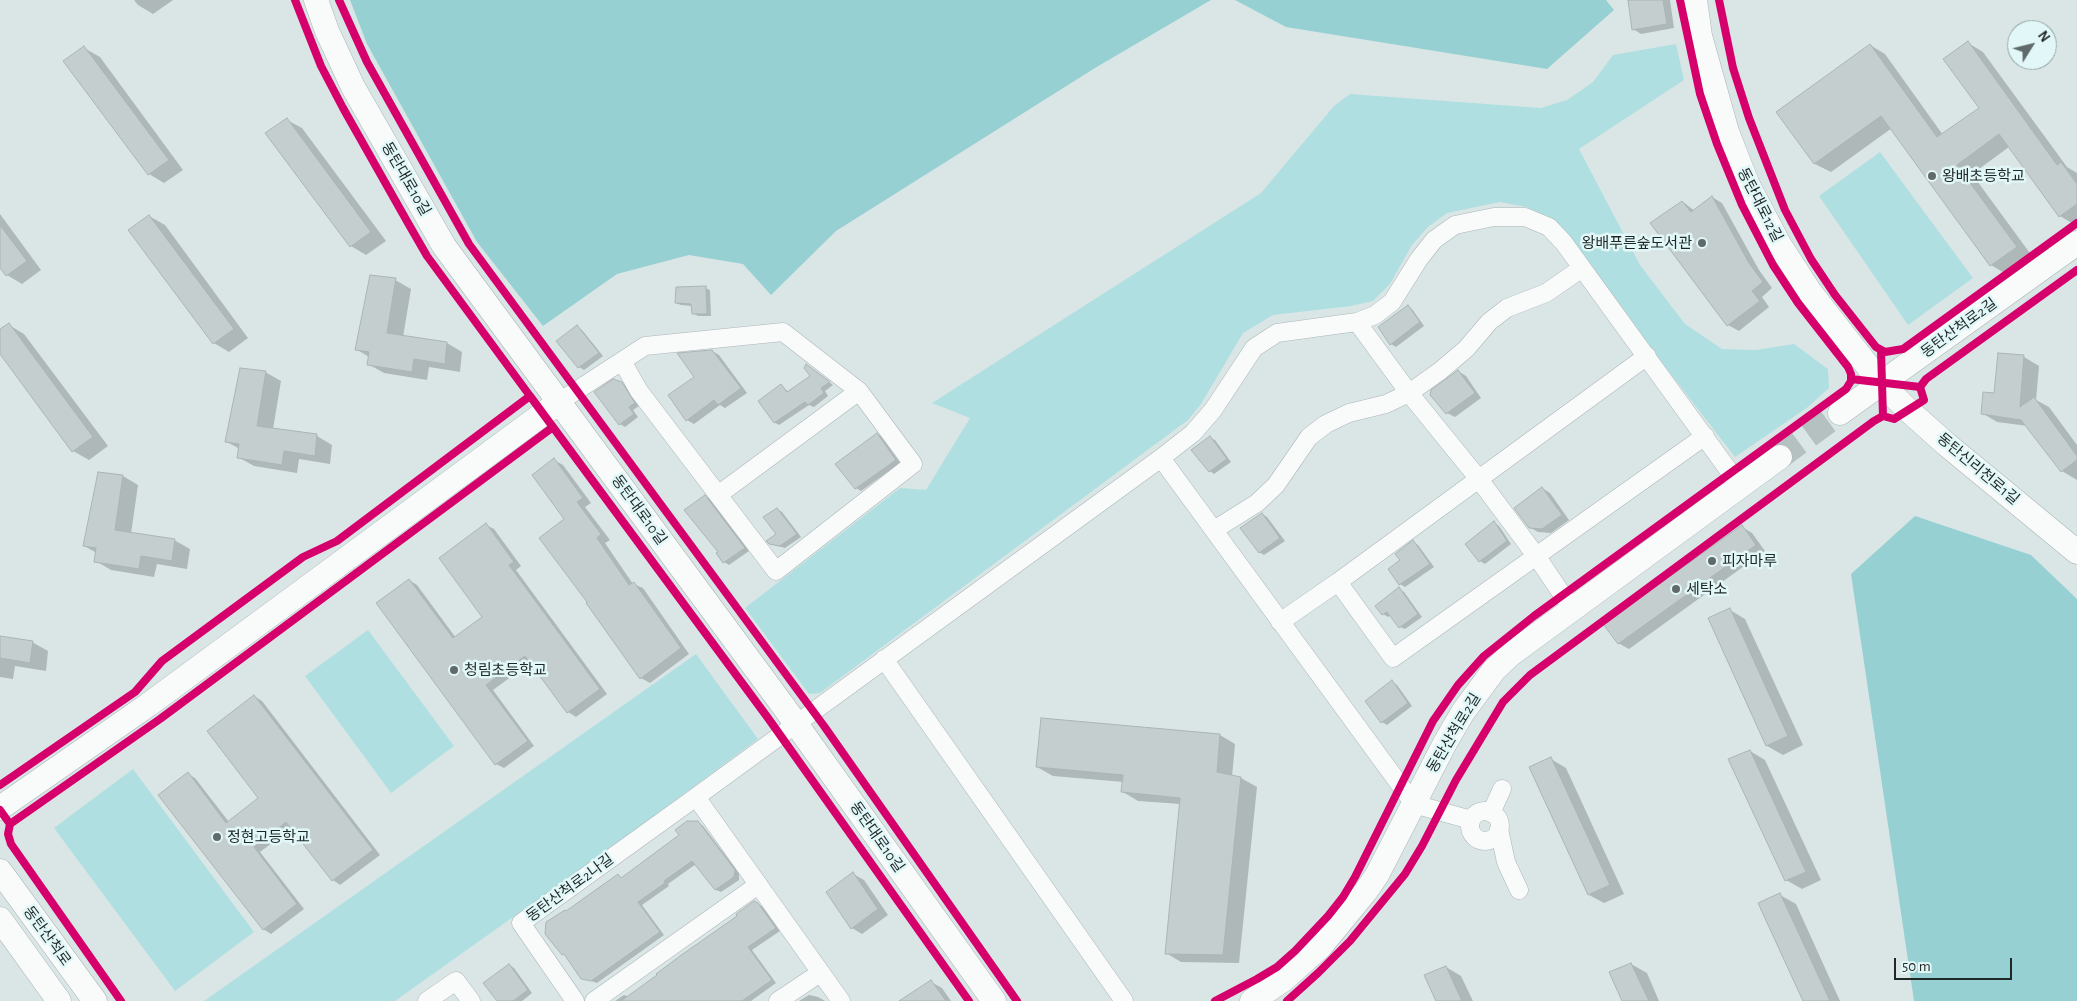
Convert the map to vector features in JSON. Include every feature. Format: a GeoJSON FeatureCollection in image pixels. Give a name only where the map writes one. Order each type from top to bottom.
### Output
{"type":"FeatureCollection","features":[{"type":"Feature","properties":{"kind":"street","name":"동탄대로10길"},"geometry":{"type":"LineString","coordinates":[[316,0],[327,31],[353,87],[444,246],[559,402],[788,730],[994,1001]]}},
{"type":"Feature","properties":{"kind":"street","name":"동탄대로12길"},"geometry":{"type":"LineString","coordinates":[[1695,0],[1700,36],[1716,94],[1727,132],[1747,183],[1779,244],[1810,292],[1881,383]]}},
{"type":"Feature","properties":{"kind":"street","name":"동탄산척로2나길"},"geometry":{"type":"LineString","coordinates":[[575,1001],[521,923],[696,798],[1193,433],[1213,410],[1254,348],[1277,333],[1357,322],[1375,315],[1392,302],[1419,258],[1434,240],[1455,226],[1494,217],[1525,218],[1549,227],[1564,243],[1740,486]]}},
{"type":"Feature","properties":{"kind":"street","name":"동탄산척로2길"},"geometry":{"type":"LineString","coordinates":[[1840,413],[2077,243]]}},
{"type":"Feature","properties":{"kind":"street"},"geometry":{"type":"LineString","coordinates":[[1214,530],[1257,503],[1276,485],[1309,438],[1326,424],[1349,414],[1386,404],[1409,392],[1440,371],[1466,349],[1489,322],[1507,308],[1546,293],[1582,268]]}},
{"type":"Feature","properties":{"kind":"street"},"geometry":{"type":"LineString","coordinates":[[1357,322],[1409,392],[1478,478],[1537,557],[1572,609]]}},
{"type":"Feature","properties":{"kind":"street"},"geometry":{"type":"LineString","coordinates":[[0,808],[148,705],[559,402],[622,361],[646,346],[783,332],[859,391],[913,464],[776,571],[640,391],[622,361]]}},
{"type":"Feature","properties":{"kind":"street"},"geometry":{"type":"LineString","coordinates":[[1280,622],[1338,582],[1647,356]]}},
{"type":"Feature","properties":{"kind":"street","name":"동탄신리천로1길"},"geometry":{"type":"LineString","coordinates":[[1881,383],[1946,444],[2077,552]]}},
{"type":"Feature","properties":{"kind":"street"},"geometry":{"type":"LineString","coordinates":[[718,494],[859,391]]}},
{"type":"Feature","properties":{"kind":"street"},"geometry":{"type":"LineString","coordinates":[[1338,582],[1393,658],[1705,436]]}},
{"type":"Feature","properties":{"kind":"street","name":"동탄산척로2길"},"geometry":{"type":"LineString","coordinates":[[1252,1001],[1302,965],[1347,916],[1377,875],[1444,743],[1463,712],[1484,683],[1511,654],[1780,457]]}},
{"type":"Feature","properties":{"kind":"street"},"geometry":{"type":"LineString","coordinates":[[1160,458],[1414,804],[1471,820]]}},
{"type":"Feature","properties":{"kind":"street"},"geometry":{"type":"LineString","coordinates":[[884,659],[1124,1001]]}},
{"type":"Feature","properties":{"kind":"street"},"geometry":{"type":"LineString","coordinates":[[1491,813],[1502,789]]}},
{"type":"Feature","properties":{"kind":"street"},"geometry":{"type":"LineString","coordinates":[[696,798],[841,1001]]}},
{"type":"Feature","properties":{"kind":"street"},"geometry":{"type":"LineString","coordinates":[[1506,862],[1485,841],[1472,834],[1470,830],[1473,816],[1482,811],[1491,813],[1498,820],[1506,862],[1519,890]]}},
{"type":"Feature","properties":{"kind":"street"},"geometry":{"type":"LineString","coordinates":[[1485,841],[1494,837],[1499,829]]}},
{"type":"Feature","properties":{"kind":"street","name":"동탄산척로"},"geometry":{"type":"LineString","coordinates":[[0,871],[95,1001]]}},
{"type":"Feature","properties":{"kind":"street"},"geometry":{"type":"LineString","coordinates":[[594,1001],[758,885]]}},
{"type":"Feature","properties":{"kind":"street","name":"동탄산척로"},"geometry":{"type":"LineString","coordinates":[[0,919],[59,1001]]}},
{"type":"Feature","properties":{"kind":"street"},"geometry":{"type":"LineString","coordinates":[[778,1001],[820,973]]}},
{"type":"Feature","properties":{"kind":"street"},"geometry":{"type":"LineString","coordinates":[[427,1001],[456,981],[471,1001]]}},
{"type":"Feature","properties":{"kind":"shaded area"},"geometry":{"type":"Polygon","coordinates":[[[350,0],[1211,0],[1095,68],[836,231],[771,295],[743,264],[689,255],[617,274],[543,326],[477,242],[367,44],[350,0]]]}},
{"type":"Feature","properties":{"kind":"shaded area"},"geometry":{"type":"Polygon","coordinates":[[[1235,0],[1606,0],[1614,10],[1547,69],[1286,27],[1235,0]]]}},
{"type":"Feature","properties":{"kind":"shaded area"},"geometry":{"type":"Polygon","coordinates":[[[1676,44],[1684,80],[1579,149],[1640,265],[1685,324],[1722,349],[1756,350],[1794,344],[1828,369],[1829,388],[1808,407],[1735,457],[1551,219],[1526,207],[1500,202],[1447,213],[1428,227],[1412,245],[1390,284],[1373,301],[1351,306],[1273,315],[1243,333],[1201,404],[1188,420],[820,693],[809,694],[745,608],[900,488],[926,490],[970,418],[932,403],[1261,193],[1334,106],[1350,94],[1541,108],[1567,100],[1593,82],[1613,55],[1676,44]]]}},
{"type":"Feature","properties":{"kind":"shaded area"},"geometry":{"type":"Polygon","coordinates":[[[1880,152],[1973,278],[1908,325],[1819,196],[1880,152]]]}},
{"type":"Feature","properties":{"kind":"shaded area"},"geometry":{"type":"Polygon","coordinates":[[[1915,516],[2031,555],[2077,599],[2077,1001],[1914,1001],[1851,574],[1915,516]]]}},
{"type":"Feature","properties":{"kind":"shaded area"},"geometry":{"type":"Polygon","coordinates":[[[368,630],[454,746],[391,793],[305,676],[368,630]]]}},
{"type":"Feature","properties":{"kind":"shaded area"},"geometry":{"type":"Polygon","coordinates":[[[696,654],[758,739],[627,836],[395,1001],[204,1001],[696,654]]]}},
{"type":"Feature","properties":{"kind":"shaded area"},"geometry":{"type":"Polygon","coordinates":[[[133,769],[254,932],[175,991],[54,828],[133,769]]]}},
{"type":"Feature","properties":{"kind":"building"},"geometry":{"type":"Polygon","coordinates":[[[1628,0],[1663,0],[1667,24],[1632,30],[1628,0]]]}},
{"type":"Feature","properties":{"kind":"building"},"geometry":{"type":"Polygon","coordinates":[[[1968,41],[2057,165],[2061,162],[2077,184],[2077,204],[2059,217],[1999,134],[1957,165],[2017,247],[1990,266],[1881,116],[1814,164],[1776,112],[1870,44],[1937,137],[1979,108],[1943,59],[1968,41]]]}},
{"type":"Feature","properties":{"kind":"building"},"geometry":{"type":"Polygon","coordinates":[[[84,46],[169,160],[148,175],[63,61],[84,46]]]}},
{"type":"Feature","properties":{"kind":"building"},"geometry":{"type":"Polygon","coordinates":[[[287,118],[371,232],[350,247],[265,133],[287,118]]]}},
{"type":"Feature","properties":{"kind":"building","name":"왕배푸른숲도서관"},"geometry":{"type":"Polygon","coordinates":[[[1712,196],[1749,263],[1763,282],[1752,291],[1760,301],[1727,326],[1650,223],[1682,201],[1691,212],[1712,196]]]}},
{"type":"Feature","properties":{"kind":"building"},"geometry":{"type":"Polygon","coordinates":[[[149,215],[234,329],[213,344],[128,230],[149,215]]]}},
{"type":"Feature","properties":{"kind":"building"},"geometry":{"type":"Polygon","coordinates":[[[0,225],[27,261],[6,276],[0,268],[0,225]]]}},
{"type":"Feature","properties":{"kind":"building"},"geometry":{"type":"Polygon","coordinates":[[[370,275],[396,278],[387,333],[447,342],[445,364],[414,359],[412,372],[367,365],[369,352],[355,350],[370,275]]]}},
{"type":"Feature","properties":{"kind":"building"},"geometry":{"type":"Polygon","coordinates":[[[706,286],[707,314],[692,314],[691,304],[675,303],[676,287],[706,286]]]}},
{"type":"Feature","properties":{"kind":"building"},"geometry":{"type":"Polygon","coordinates":[[[1408,305],[1420,322],[1390,345],[1378,327],[1408,305]]]}},
{"type":"Feature","properties":{"kind":"building"},"geometry":{"type":"Polygon","coordinates":[[[9,323],[93,437],[72,452],[0,354],[0,329],[9,323]]]}},
{"type":"Feature","properties":{"kind":"building"},"geometry":{"type":"Polygon","coordinates":[[[577,325],[599,353],[578,368],[556,341],[577,325]]]}},
{"type":"Feature","properties":{"kind":"building"},"geometry":{"type":"Polygon","coordinates":[[[712,350],[741,388],[718,405],[714,400],[686,421],[668,395],[694,377],[677,353],[712,350]]]}},
{"type":"Feature","properties":{"kind":"building"},"geometry":{"type":"Polygon","coordinates":[[[1998,353],[2024,355],[2020,407],[2034,397],[2077,456],[2077,460],[2061,472],[2021,420],[1981,414],[1983,392],[1994,393],[1998,353]]]}},
{"type":"Feature","properties":{"kind":"building"},"geometry":{"type":"Polygon","coordinates":[[[806,364],[830,382],[821,388],[824,393],[808,405],[805,402],[774,423],[758,401],[781,384],[787,392],[810,376],[804,368],[806,364]]]}},
{"type":"Feature","properties":{"kind":"building"},"geometry":{"type":"Polygon","coordinates":[[[240,368],[266,371],[257,426],[317,434],[315,456],[284,451],[282,465],[237,458],[239,444],[225,442],[240,368]]]}},
{"type":"Feature","properties":{"kind":"building"},"geometry":{"type":"Polygon","coordinates":[[[1458,370],[1475,393],[1446,414],[1430,395],[1431,390],[1458,370]]]}},
{"type":"Feature","properties":{"kind":"building"},"geometry":{"type":"Polygon","coordinates":[[[613,379],[622,382],[635,403],[629,407],[634,414],[619,425],[594,392],[613,379]]]}},
{"type":"Feature","properties":{"kind":"building"},"geometry":{"type":"Polygon","coordinates":[[[877,433],[896,460],[855,489],[835,464],[877,433]]]}},
{"type":"Feature","properties":{"kind":"building"},"geometry":{"type":"Polygon","coordinates":[[[1210,436],[1227,459],[1209,472],[1191,450],[1210,436]]]}},
{"type":"Feature","properties":{"kind":"building"},"geometry":{"type":"Polygon","coordinates":[[[554,458],[583,498],[577,502],[601,534],[597,538],[629,585],[634,582],[681,648],[640,679],[587,602],[539,538],[564,519],[532,475],[554,458]]]}},
{"type":"Feature","properties":{"kind":"building"},"geometry":{"type":"Polygon","coordinates":[[[98,472],[123,475],[115,530],[175,539],[172,561],[141,556],[139,569],[94,562],[96,548],[83,546],[98,472]]]}},
{"type":"Feature","properties":{"kind":"building"},"geometry":{"type":"Polygon","coordinates":[[[1542,487],[1562,515],[1542,529],[1529,528],[1514,508],[1542,487]]]}},
{"type":"Feature","properties":{"kind":"building"},"geometry":{"type":"Polygon","coordinates":[[[705,495],[745,548],[723,563],[716,553],[718,552],[684,510],[705,495]]]}},
{"type":"Feature","properties":{"kind":"building"},"geometry":{"type":"Polygon","coordinates":[[[777,508],[797,534],[780,546],[769,544],[766,541],[776,534],[763,517],[777,508]]]}},
{"type":"Feature","properties":{"kind":"building"},"geometry":{"type":"Polygon","coordinates":[[[1262,513],[1280,538],[1259,553],[1240,528],[1262,513]]]}},
{"type":"Feature","properties":{"kind":"building"},"geometry":{"type":"Polygon","coordinates":[[[1494,521],[1507,541],[1479,562],[1465,544],[1494,521]]]}},
{"type":"Feature","properties":{"kind":"building"},"geometry":{"type":"Polygon","coordinates":[[[486,523],[514,562],[509,565],[600,689],[567,713],[525,656],[486,685],[528,741],[495,765],[376,603],[409,579],[453,638],[482,617],[439,558],[486,523]]]}},
{"type":"Feature","properties":{"kind":"building"},"geometry":{"type":"Polygon","coordinates":[[[1742,525],[1756,545],[1618,644],[1603,624],[1742,525]]]}},
{"type":"Feature","properties":{"kind":"building"},"geometry":{"type":"Polygon","coordinates":[[[1413,540],[1430,564],[1399,585],[1388,569],[1400,560],[1395,554],[1413,540]]]}},
{"type":"Feature","properties":{"kind":"building"},"geometry":{"type":"Polygon","coordinates":[[[1399,587],[1418,614],[1399,628],[1387,612],[1382,615],[1375,606],[1399,587]]]}},
{"type":"Feature","properties":{"kind":"building"},"geometry":{"type":"Polygon","coordinates":[[[1730,608],[1788,736],[1766,746],[1708,618],[1730,608]]]}},
{"type":"Feature","properties":{"kind":"building"},"geometry":{"type":"Polygon","coordinates":[[[0,636],[33,641],[30,663],[0,658],[0,636]]]}},
{"type":"Feature","properties":{"kind":"building"},"geometry":{"type":"Polygon","coordinates":[[[1392,680],[1408,703],[1381,723],[1365,701],[1392,680]]]}},
{"type":"Feature","properties":{"kind":"building"},"geometry":{"type":"Polygon","coordinates":[[[254,695],[373,850],[332,881],[286,822],[254,847],[297,904],[263,930],[158,795],[188,772],[226,823],[258,798],[207,731],[254,695]]]}},
{"type":"Feature","properties":{"kind":"building"},"geometry":{"type":"Polygon","coordinates":[[[1041,718],[1220,734],[1217,772],[1241,777],[1223,955],[1165,954],[1180,798],[1121,792],[1123,775],[1036,767],[1041,718]]]}},
{"type":"Feature","properties":{"kind":"building"},"geometry":{"type":"Polygon","coordinates":[[[1750,750],[1806,872],[1785,881],[1728,759],[1750,750]]]}},
{"type":"Feature","properties":{"kind":"building"},"geometry":{"type":"Polygon","coordinates":[[[1551,757],[1610,885],[1588,895],[1529,767],[1551,757]]]}},
{"type":"Feature","properties":{"kind":"building"},"geometry":{"type":"Polygon","coordinates":[[[687,821],[698,821],[735,870],[734,877],[715,890],[692,861],[638,902],[660,932],[591,981],[581,979],[564,954],[562,955],[545,934],[546,922],[566,911],[618,874],[621,878],[679,835],[675,830],[687,821]]]}},
{"type":"Feature","properties":{"kind":"building"},"geometry":{"type":"Polygon","coordinates":[[[853,872],[878,909],[851,929],[826,892],[853,872]]]}},
{"type":"Feature","properties":{"kind":"building"},"geometry":{"type":"Polygon","coordinates":[[[1780,893],[1830,1001],[1803,1001],[1758,903],[1780,893]]]}},
{"type":"Feature","properties":{"kind":"building"},"geometry":{"type":"Polygon","coordinates":[[[754,901],[758,903],[776,928],[748,947],[772,980],[742,1001],[621,1001],[737,916],[736,914],[754,901]]]}},
{"type":"Feature","properties":{"kind":"building"},"geometry":{"type":"Polygon","coordinates":[[[1631,963],[1649,1001],[1622,1001],[1609,972],[1631,963]]]}},
{"type":"Feature","properties":{"kind":"building"},"geometry":{"type":"Polygon","coordinates":[[[509,964],[528,990],[513,1001],[497,1001],[483,983],[509,964]]]}},
{"type":"Feature","properties":{"kind":"building"},"geometry":{"type":"Polygon","coordinates":[[[1446,966],[1462,1001],[1436,1001],[1424,975],[1446,966]]]}},
{"type":"Feature","properties":{"kind":"building"},"geometry":{"type":"Polygon","coordinates":[[[931,980],[946,1001],[899,1001],[931,980]]]}},
{"type":"Feature","properties":{"kind":"tunnel"},"geometry":{"type":"LineString","coordinates":[[1780,457],[1840,413]]}},
{"type":"Feature","properties":{"kind":"cycle path"},"geometry":{"type":"LineString","coordinates":[[0,785],[135,692],[162,661],[303,557],[337,541],[530,396],[427,256],[321,66],[295,0]]}},
{"type":"Feature","properties":{"kind":"cycle path"},"geometry":{"type":"LineString","coordinates":[[339,0],[367,62],[469,244],[824,726],[1017,1001]]}},
{"type":"Feature","properties":{"kind":"cycle path"},"geometry":{"type":"LineString","coordinates":[[1215,1001],[1277,967],[1295,951],[1343,897],[1355,877],[1433,721],[1458,685],[1484,656],[1534,616],[1846,389],[1851,381],[1848,367],[1798,303],[1773,265],[1742,205],[1717,144],[1700,94],[1680,0]]}},
{"type":"Feature","properties":{"kind":"cycle path"},"geometry":{"type":"LineString","coordinates":[[1719,0],[1733,68],[1749,118],[1785,210],[1811,259],[1835,295],[1876,347],[1885,352],[1903,349],[2077,223]]}},
{"type":"Feature","properties":{"kind":"cycle path"},"geometry":{"type":"LineString","coordinates":[[1287,1001],[1350,941],[1405,874],[1422,846],[1456,780],[1503,702],[1530,675],[1874,421],[1883,416],[1894,419],[1924,400],[1920,387],[1926,379],[2077,270]]}},
{"type":"Feature","properties":{"kind":"cycle path"},"geometry":{"type":"LineString","coordinates":[[1881,350],[1883,416]]}},
{"type":"Feature","properties":{"kind":"cycle path"},"geometry":{"type":"LineString","coordinates":[[1851,379],[1920,387]]}},
{"type":"Feature","properties":{"kind":"cycle path"},"geometry":{"type":"LineString","coordinates":[[530,396],[768,718],[969,1001]]}},
{"type":"Feature","properties":{"kind":"cycle path"},"geometry":{"type":"LineString","coordinates":[[10,824],[160,719],[553,427]]}},
{"type":"Feature","properties":{"kind":"cycle path"},"geometry":{"type":"LineString","coordinates":[[0,810],[10,824],[8,834],[11,844],[121,1001]]}},
{"type":"Feature","properties":{"kind":"place","name":"왕배초등학교"},"geometry":{"type":"Point","coordinates":[1932,176]}},
{"type":"Feature","properties":{"kind":"place","name":"왕배푸른숲도서관"},"geometry":{"type":"Point","coordinates":[1702,243]}},
{"type":"Feature","properties":{"kind":"place","name":"피자마루"},"geometry":{"type":"Point","coordinates":[1712,561]}},
{"type":"Feature","properties":{"kind":"place","name":"세탁소"},"geometry":{"type":"Point","coordinates":[1676,589]}},
{"type":"Feature","properties":{"kind":"place","name":"청림초등학교"},"geometry":{"type":"Point","coordinates":[454,670]}},
{"type":"Feature","properties":{"kind":"place","name":"정현고등학교"},"geometry":{"type":"Point","coordinates":[217,837]}}]}
